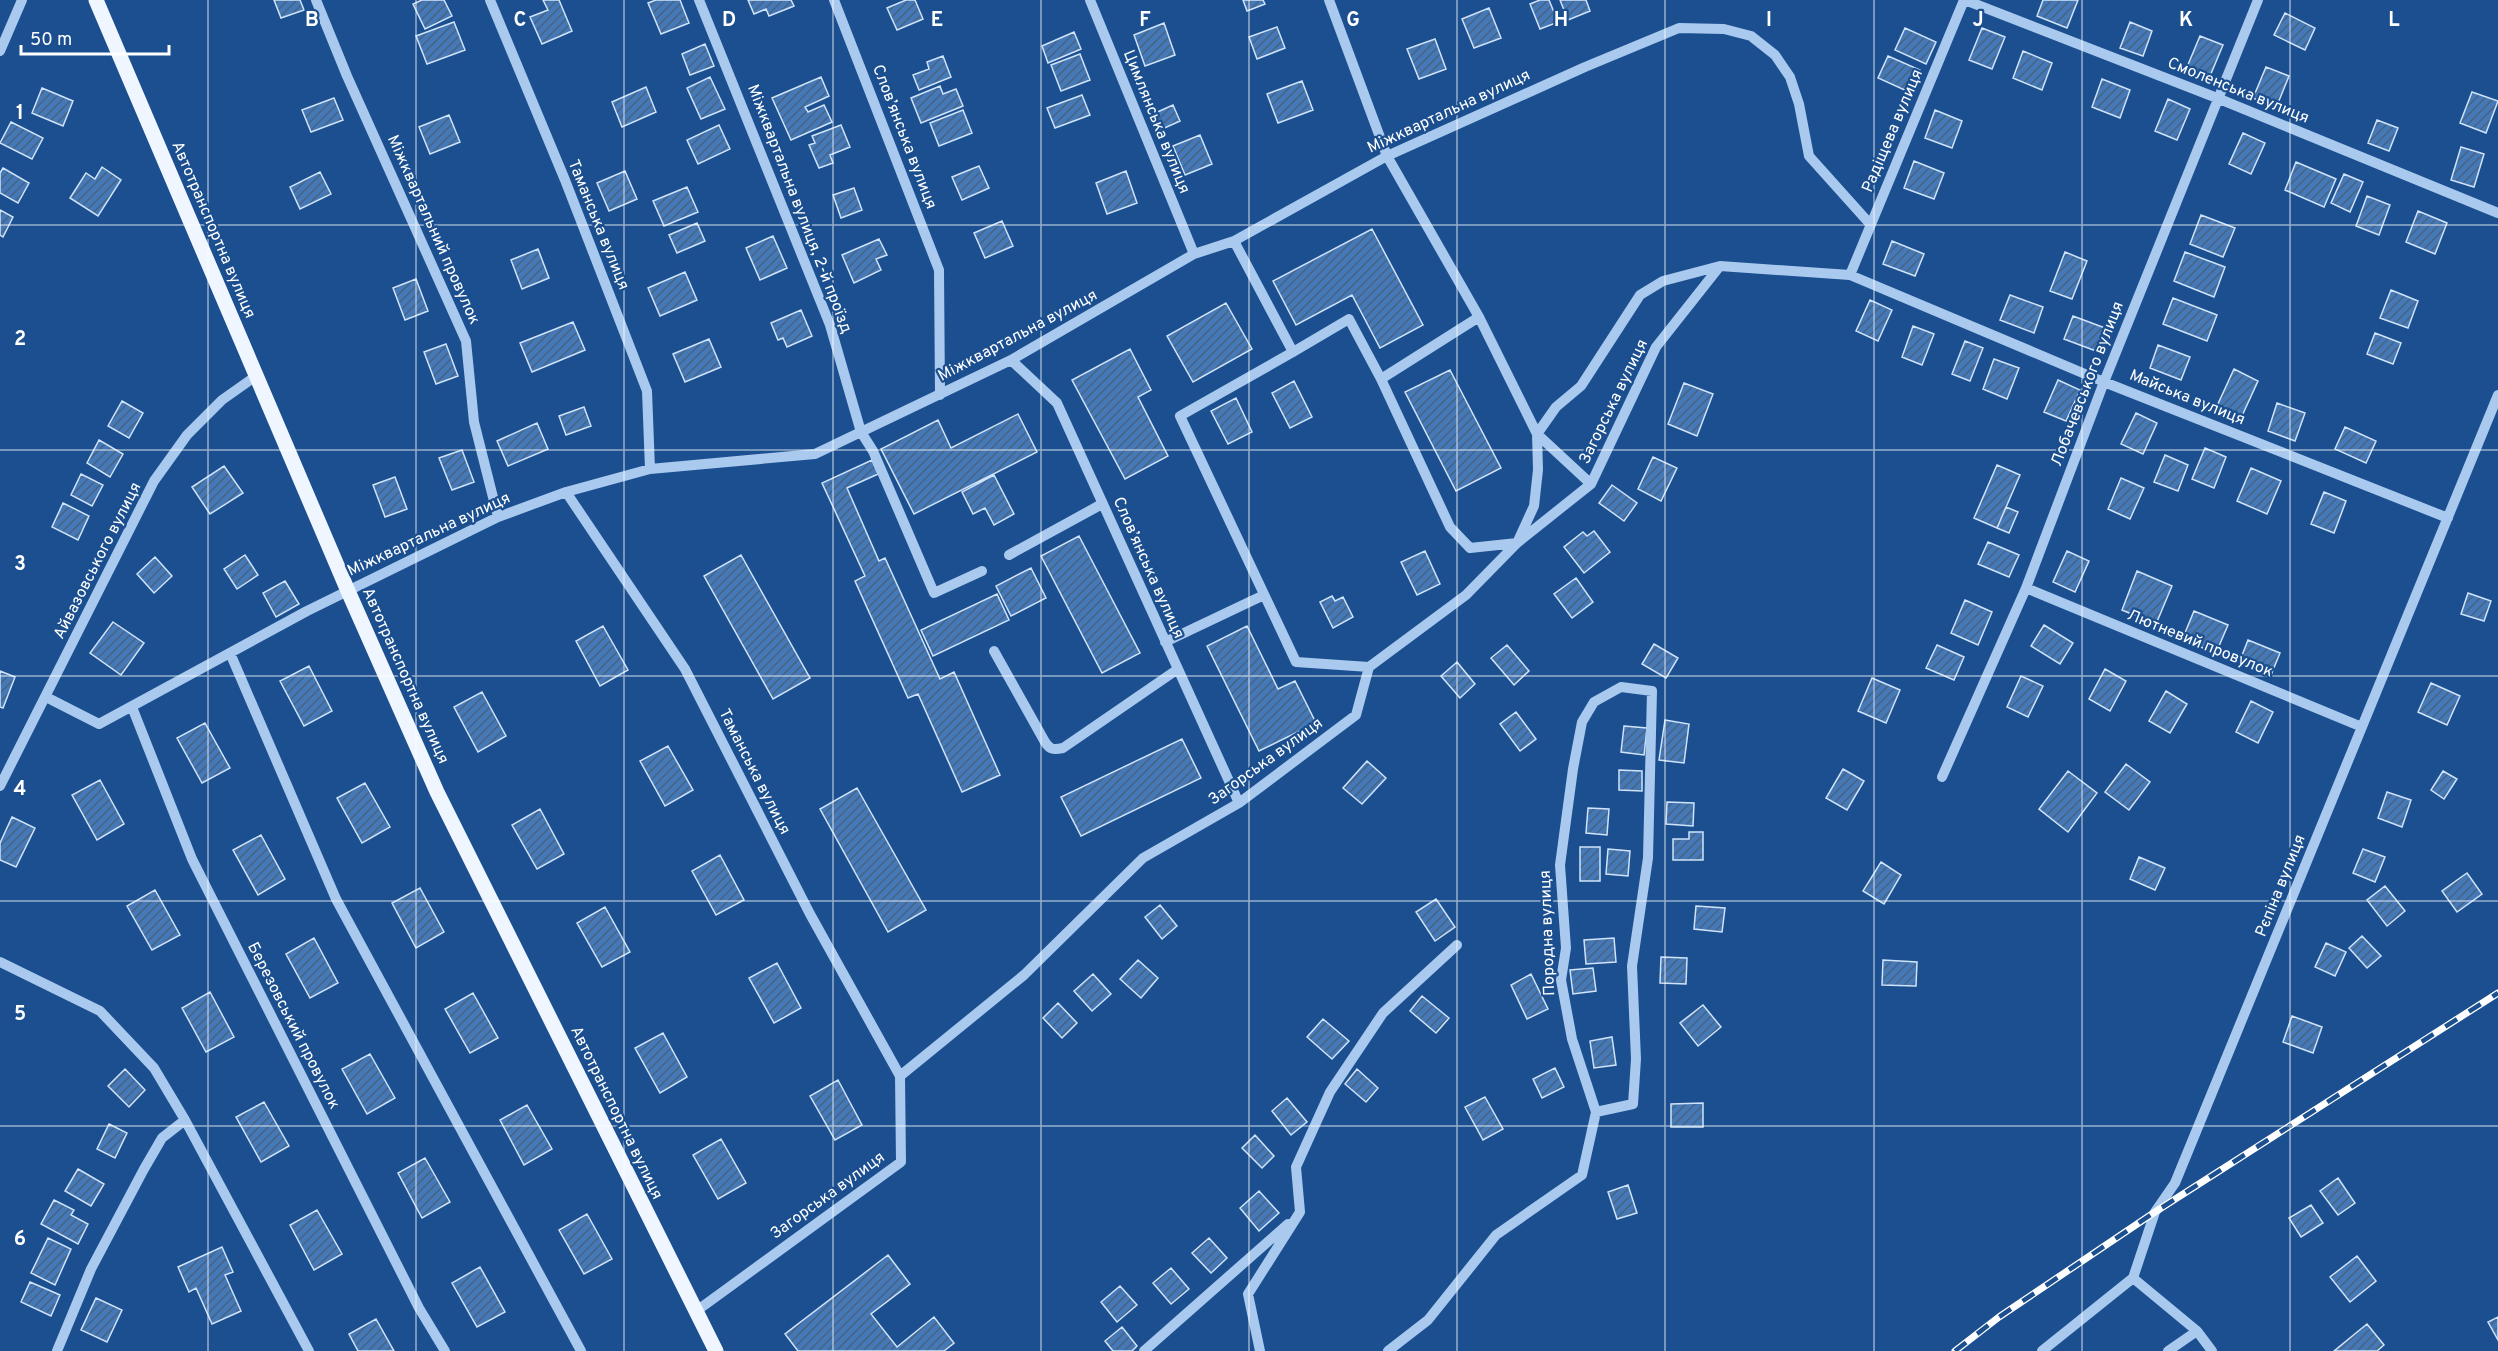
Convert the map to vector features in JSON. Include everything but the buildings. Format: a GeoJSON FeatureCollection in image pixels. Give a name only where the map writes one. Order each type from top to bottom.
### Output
{"type":"FeatureCollection","features":[{"type":"Feature","properties":{"kind":"main road","name":"Автотранспортна вулиця"},"geometry":{"type":"LineString","coordinates":[[96,0],[348,591],[437,792],[716,1351]]}},
{"type":"Feature","properties":{"kind":"street"},"geometry":{"type":"LineString","coordinates":[[0,51],[22,0]]}},
{"type":"Feature","properties":{"kind":"street","name":"Міжквартальний провулок"},"geometry":{"type":"LineString","coordinates":[[316,0],[347,76],[466,341],[474,422],[498,517]]}},
{"type":"Feature","properties":{"kind":"street","name":"Таманська вулиця"},"geometry":{"type":"LineString","coordinates":[[490,0],[565,180],[647,391],[650,469]]}},
{"type":"Feature","properties":{"kind":"street","name":"Міжквартальна вулиця, 2-й проїзд"},"geometry":{"type":"LineString","coordinates":[[699,0],[830,325],[861,432],[874,452],[934,593],[982,570]]}},
{"type":"Feature","properties":{"kind":"street","name":"Слов’янська вулиця"},"geometry":{"type":"LineString","coordinates":[[834,0],[939,270],[940,395]]}},
{"type":"Feature","properties":{"kind":"street","name":"Цимлянська вулиця"},"geometry":{"type":"LineString","coordinates":[[1090,0],[1194,254]]}},
{"type":"Feature","properties":{"kind":"street"},"geometry":{"type":"LineString","coordinates":[[1329,0],[1387,156],[1479,317],[1537,434],[1591,484]]}},
{"type":"Feature","properties":{"kind":"street","name":"Смоленська вулиця"},"geometry":{"type":"LineString","coordinates":[[1965,0],[2217,98],[2498,213]]}},
{"type":"Feature","properties":{"kind":"street","name":"Радіщева вулиця"},"geometry":{"type":"LineString","coordinates":[[1850,275],[1965,0]]}},
{"type":"Feature","properties":{"kind":"street","name":"Лобачевського вулиця"},"geometry":{"type":"LineString","coordinates":[[1942,777],[2026,588],[2104,382],[2258,0]]}},
{"type":"Feature","properties":{"kind":"street","name":"Міжквартальна вулиця"},"geometry":{"type":"LineString","coordinates":[[46,697],[99,724],[348,591],[498,517],[566,492],[650,469],[815,454],[1011,360],[1194,254],[1234,242],[1387,156],[1585,67],[1679,28],[1724,29],[1750,36],[1775,55],[1790,77],[1799,104],[1809,156],[1870,224]]}},
{"type":"Feature","properties":{"kind":"street"},"geometry":{"type":"LineString","coordinates":[[1234,242],[1293,352]]}},
{"type":"Feature","properties":{"kind":"street"},"geometry":{"type":"LineString","coordinates":[[1369,667],[1296,662],[1180,416],[1349,319],[1382,379],[1450,527],[1470,548],[1517,543],[1534,506],[1538,470],[1537,434],[1556,407],[1581,386],[1640,295],[1663,281],[1720,266],[1850,275]]}},
{"type":"Feature","properties":{"kind":"street","name":"Загорська вулиця"},"geometry":{"type":"LineString","coordinates":[[695,1312],[900,1162],[900,1076],[1024,975],[1143,858],[1239,803],[1356,715],[1369,667],[1466,595],[1517,543],[1591,484],[1656,347],[1720,266]]}},
{"type":"Feature","properties":{"kind":"street","name":"Майська вулиця"},"geometry":{"type":"LineString","coordinates":[[1850,275],[2104,382],[2448,518]]}},
{"type":"Feature","properties":{"kind":"street"},"geometry":{"type":"LineString","coordinates":[[1382,379],[1479,317]]}},
{"type":"Feature","properties":{"kind":"street","name":"Слов’янська вулиця"},"geometry":{"type":"LineString","coordinates":[[1011,360],[1057,403],[1239,803]]}},
{"type":"Feature","properties":{"kind":"street","name":"Айвазовського вулиця"},"geometry":{"type":"LineString","coordinates":[[0,786],[154,482],[187,435],[222,400],[256,376]]}},
{"type":"Feature","properties":{"kind":"street","name":"Рєпіна вулиця"},"geometry":{"type":"LineString","coordinates":[[2133,1278],[2155,1212],[2175,1183],[2498,395]]}},
{"type":"Feature","properties":{"kind":"street","name":"Таманська вулиця"},"geometry":{"type":"LineString","coordinates":[[566,492],[685,669],[810,914],[900,1076]]}},
{"type":"Feature","properties":{"kind":"street"},"geometry":{"type":"LineString","coordinates":[[1009,555],[1102,504]]}},
{"type":"Feature","properties":{"kind":"street","name":"Лютневий провулок"},"geometry":{"type":"LineString","coordinates":[[2026,588],[2362,727]]}},
{"type":"Feature","properties":{"kind":"street"},"geometry":{"type":"LineString","coordinates":[[1165,642],[1264,595]]}},
{"type":"Feature","properties":{"kind":"street"},"geometry":{"type":"LineString","coordinates":[[994,651],[1045,741],[1055,750],[1064,748],[1178,669]]}},
{"type":"Feature","properties":{"kind":"street"},"geometry":{"type":"LineString","coordinates":[[230,653],[336,899],[581,1351]]}},
{"type":"Feature","properties":{"kind":"street","name":"Породна вулиця"},"geometry":{"type":"LineString","coordinates":[[1621,687],[1652,692],[1648,858],[1632,966],[1636,1059],[1633,1104],[1596,1112],[1572,1039],[1561,980],[1566,948],[1560,865],[1582,722],[1594,702],[1621,687]]}},
{"type":"Feature","properties":{"kind":"street","name":"Березовський провулок"},"geometry":{"type":"LineString","coordinates":[[132,707],[192,860],[419,1308],[445,1351]]}},
{"type":"Feature","properties":{"kind":"street"},"geometry":{"type":"LineString","coordinates":[[1260,1351],[1248,1294],[1300,1212],[1296,1167],[1330,1092],[1383,1013],[1457,945]]}},
{"type":"Feature","properties":{"kind":"street"},"geometry":{"type":"LineString","coordinates":[[0,962],[100,1011],[154,1068],[185,1120],[309,1351]]}},
{"type":"Feature","properties":{"kind":"street"},"geometry":{"type":"LineString","coordinates":[[1388,1351],[1428,1320],[1496,1235],[1582,1175],[1596,1112]]}},
{"type":"Feature","properties":{"kind":"street"},"geometry":{"type":"LineString","coordinates":[[57,1351],[92,1269],[144,1169],[162,1138],[185,1120]]}},
{"type":"Feature","properties":{"kind":"street"},"geometry":{"type":"LineString","coordinates":[[1144,1351],[1300,1212]]}},
{"type":"Feature","properties":{"kind":"street"},"geometry":{"type":"LineString","coordinates":[[2042,1351],[2133,1278],[2197,1331],[2212,1351]]}},
{"type":"Feature","properties":{"kind":"street"},"geometry":{"type":"LineString","coordinates":[[2168,1351],[2197,1331]]}},
{"type":"Feature","properties":{"kind":"railway"},"geometry":{"type":"LineString","coordinates":[[1955,1351],[1999,1317],[2155,1212],[2498,993]]}}]}
